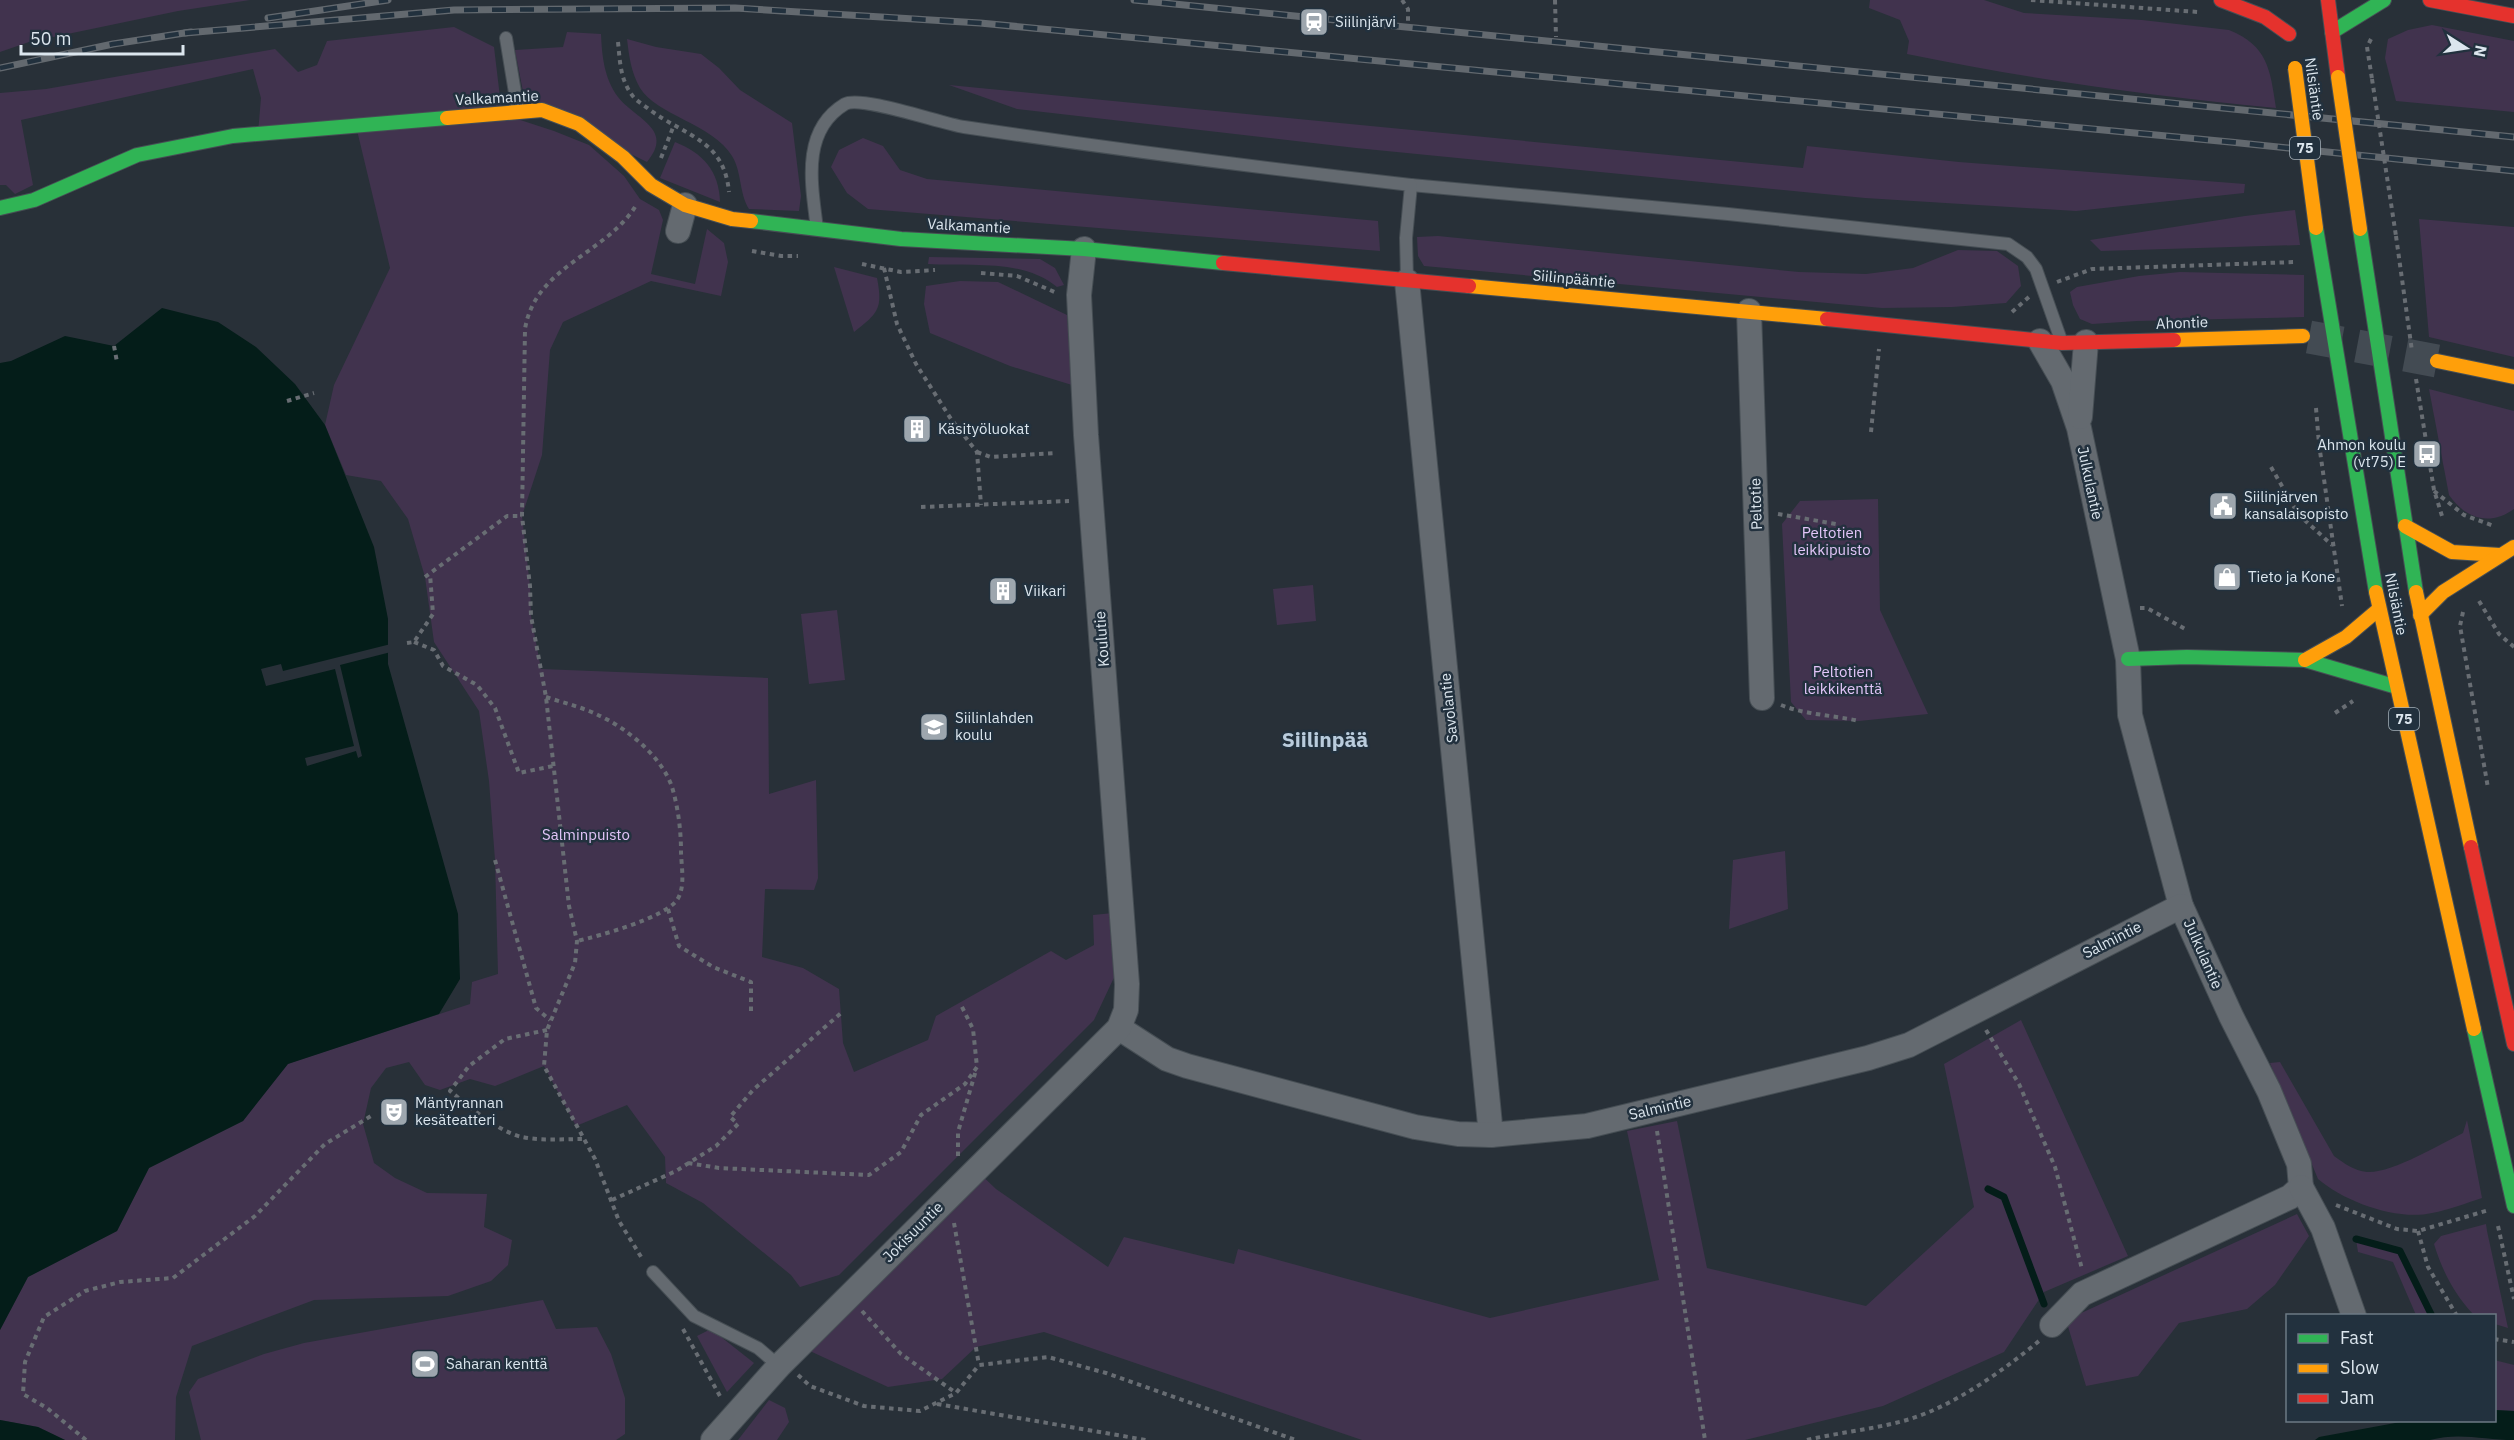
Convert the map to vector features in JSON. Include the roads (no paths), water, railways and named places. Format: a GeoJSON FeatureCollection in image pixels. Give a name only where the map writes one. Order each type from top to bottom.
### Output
{"type":"FeatureCollection","features":[{"type":"Feature","properties":{"kind":"main road"},"geometry":{"type":"LineString","coordinates":[[2221,0],[2265,17],[2292,51]]}},
{"type":"Feature","properties":{"kind":"main road","name":"Nilsiäntie"},"geometry":{"type":"LineString","coordinates":[[2328,0],[2420,615],[2514,1044]]}},
{"type":"Feature","properties":{"kind":"main road"},"geometry":{"type":"LineString","coordinates":[[2332,32],[2384,0]]}},
{"type":"Feature","properties":{"kind":"main road"},"geometry":{"type":"LineString","coordinates":[[2430,0],[2514,16]]}},
{"type":"Feature","properties":{"kind":"main road","name":"Nilsiäntie"},"geometry":{"type":"LineString","coordinates":[[2286,11],[2316,228],[2379,609],[2514,1206]]}},
{"type":"Feature","properties":{"kind":"main road","name":"Valkamantie"},"geometry":{"type":"LineString","coordinates":[[0,208],[34,200],[137,155],[233,136],[542,110],[579,124],[623,157],[651,185],[685,205],[732,219],[901,239],[1084,249]]}},
{"type":"Feature","properties":{"kind":"main road","name":"Siilinpääntie"},"geometry":{"type":"LineString","coordinates":[[1084,249],[2063,342]]}},
{"type":"Feature","properties":{"kind":"main road","name":"Ahontie"},"geometry":{"type":"LineString","coordinates":[[2063,342],[2303,336]]}},
{"type":"Feature","properties":{"kind":"main road"},"geometry":{"type":"LineString","coordinates":[[2437,361],[2514,377]]}},
{"type":"Feature","properties":{"kind":"main road"},"geometry":{"type":"LineString","coordinates":[[2405,526],[2452,552],[2500,555]]}},
{"type":"Feature","properties":{"kind":"main road"},"geometry":{"type":"LineString","coordinates":[[2420,615],[2443,592],[2477,573],[2514,547]]}},
{"type":"Feature","properties":{"kind":"main road"},"geometry":{"type":"LineString","coordinates":[[2305,660],[2346,637],[2379,609]]}},
{"type":"Feature","properties":{"kind":"main road"},"geometry":{"type":"LineString","coordinates":[[2128,659],[2187,657],[2305,660],[2397,687]]}},
{"type":"Feature","properties":{"kind":"street"},"geometry":{"type":"LineString","coordinates":[[0,223],[34,200]]}},
{"type":"Feature","properties":{"kind":"street"},"geometry":{"type":"LineString","coordinates":[[678,231],[685,205]]}},
{"type":"Feature","properties":{"kind":"street","name":"Koulutie"},"geometry":{"type":"LineString","coordinates":[[1084,249],[1079,295],[1091,501],[1127,984],[1126,1010],[1119,1028]]}},
{"type":"Feature","properties":{"kind":"street","name":"Savolantie"},"geometry":{"type":"LineString","coordinates":[[1407,281],[1491,1135]]}},
{"type":"Feature","properties":{"kind":"street","name":"Peltotie"},"geometry":{"type":"LineString","coordinates":[[1749,311],[1762,698]]}},
{"type":"Feature","properties":{"kind":"street","name":"Julkulantie"},"geometry":{"type":"LineString","coordinates":[[2063,342],[2063,381],[2079,428]]}},
{"type":"Feature","properties":{"kind":"street","name":"Julkulantie"},"geometry":{"type":"LineString","coordinates":[[2063,342],[2128,659],[2130,715],[2181,906],[2231,1016],[2269,1091],[2299,1164],[2301,1186],[2323,1228],[2353,1314]]}},
{"type":"Feature","properties":{"kind":"street","name":"Salmintie"},"geometry":{"type":"LineString","coordinates":[[1119,1028],[1167,1059],[1187,1066],[1415,1127],[1458,1134],[1491,1135],[1587,1126],[1909,1046],[2181,906]]}},
{"type":"Feature","properties":{"kind":"street","name":"Jokisuuntie"},"geometry":{"type":"LineString","coordinates":[[713,1440],[779,1366],[1119,1028]]}},
{"type":"Feature","properties":{"kind":"street"},"geometry":{"type":"LineString","coordinates":[[2052,1325],[2082,1294],[2290,1197],[2301,1186]]}},
{"type":"Feature","properties":{"kind":"lane"},"geometry":{"type":"LineString","coordinates":[[506,38],[519,113]]}},
{"type":"Feature","properties":{"kind":"lane"},"geometry":{"type":"LineString","coordinates":[[818,230],[810,174],[813,150],[821,130],[834,113],[847,103],[864,102],[955,126],[1126,151],[1411,185],[1728,214],[2008,244],[2027,257],[2043,288],[2063,342]]}},
{"type":"Feature","properties":{"kind":"lane"},"geometry":{"type":"LineString","coordinates":[[1407,281],[1406,238],[1411,185]]}},
{"type":"Feature","properties":{"kind":"lane"},"geometry":{"type":"LineString","coordinates":[[653,1272],[694,1316],[758,1348],[779,1366]]}},
{"type":"Feature","properties":{"kind":"waterway"},"geometry":{"type":"LineString","coordinates":[[1988,1189],[2004,1197],[2044,1304]]}},
{"type":"Feature","properties":{"kind":"waterway"},"geometry":{"type":"LineString","coordinates":[[2356,1239],[2400,1251],[2431,1314]]}},
{"type":"Feature","properties":{"kind":"tunnel"},"geometry":{"type":"LineString","coordinates":[[2309,337],[2437,361]]}},
{"type":"Feature","properties":{"kind":"railway"},"geometry":{"type":"LineString","coordinates":[[268,18],[388,0]]}},
{"type":"Feature","properties":{"kind":"railway"},"geometry":{"type":"LineString","coordinates":[[1134,0],[2514,137]]}},
{"type":"Feature","properties":{"kind":"railway"},"geometry":{"type":"LineString","coordinates":[[185,33],[454,10],[735,8],[980,23],[2514,171]]}},
{"type":"Feature","properties":{"kind":"railway"},"geometry":{"type":"LineString","coordinates":[[0,68],[113,44],[191,32]]}},
{"type":"Feature","properties":{"kind":"place","name":"Siilinjärvi"},"geometry":{"type":"Point","coordinates":[1314,22]}},
{"type":"Feature","properties":{"kind":"place","name":"Käsityöluokat"},"geometry":{"type":"Point","coordinates":[917,429]}},
{"type":"Feature","properties":{"kind":"place","name":"Ahmon koulu (vt75) E"},"geometry":{"type":"Point","coordinates":[2427,454]}},
{"type":"Feature","properties":{"kind":"place","name":"Siilinjärven kansalaisopisto"},"geometry":{"type":"Point","coordinates":[2223,506]}},
{"type":"Feature","properties":{"kind":"place","name":"Tieto ja Kone"},"geometry":{"type":"Point","coordinates":[2227,577]}},
{"type":"Feature","properties":{"kind":"place","name":"Viikari"},"geometry":{"type":"Point","coordinates":[1003,591]}},
{"type":"Feature","properties":{"kind":"place","name":"Siilinlahden koulu"},"geometry":{"type":"Point","coordinates":[934,727]}},
{"type":"Feature","properties":{"kind":"place","name":"Mäntyrannan kesäteatteri"},"geometry":{"type":"Point","coordinates":[394,1112]}},
{"type":"Feature","properties":{"kind":"place","name":"Saharan kenttä"},"geometry":{"type":"Point","coordinates":[425,1364]}},
{"type":"Feature","properties":{"kind":"district","name":"Siilinpää"},"geometry":{"type":"Point","coordinates":[1325,740]}},
{"type":"Feature","properties":{"kind":"park label","name":"Peltotien leikkipuisto"},"geometry":{"type":"Point","coordinates":[1832,542]}},
{"type":"Feature","properties":{"kind":"park label","name":"Peltotien leikkikenttä"},"geometry":{"type":"Point","coordinates":[1843,680]}},
{"type":"Feature","properties":{"kind":"park label","name":"Salminpuisto"},"geometry":{"type":"Point","coordinates":[586,835]}}]}
